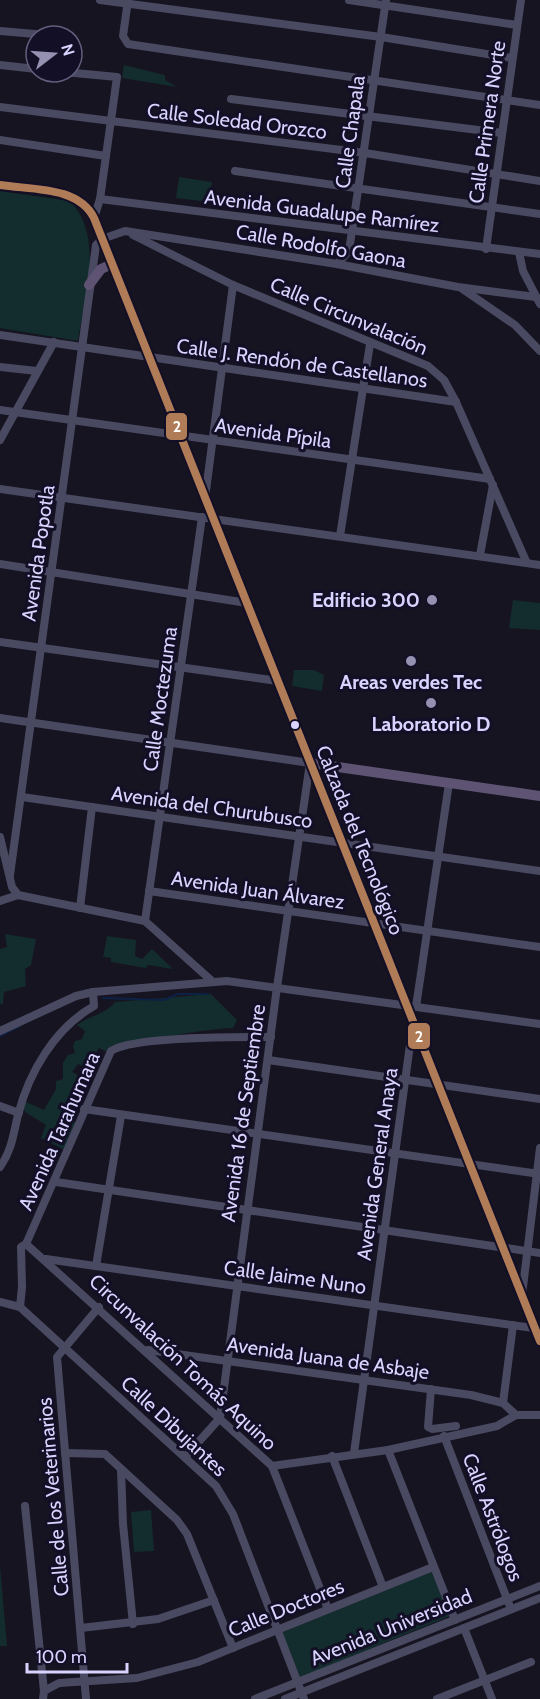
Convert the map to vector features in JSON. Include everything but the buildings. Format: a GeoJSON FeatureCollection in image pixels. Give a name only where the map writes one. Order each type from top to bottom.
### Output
{"type":"FeatureCollection","features":[{"type":"Feature","properties":{"kind":"main road"},"geometry":{"type":"LineString","coordinates":[[0,185],[72,195],[89,208],[94,218]]}},
{"type":"Feature","properties":{"kind":"main road","name":"Calzada del Tecnológico"},"geometry":{"type":"LineString","coordinates":[[94,218],[205,499],[208,518],[247,603],[309,767],[411,1006],[413,1023],[537,1328],[540,1341]]}},
{"type":"Feature","properties":{"kind":"main road"},"geometry":{"type":"LineString","coordinates":[[89,285],[101,269],[112,264]]}},
{"type":"Feature","properties":{"kind":"main road"},"geometry":{"type":"LineString","coordinates":[[309,767],[540,796]]}},
{"type":"Feature","properties":{"kind":"street"},"geometry":{"type":"LineString","coordinates":[[100,0],[381,37],[512,58]]}},
{"type":"Feature","properties":{"kind":"street"},"geometry":{"type":"LineString","coordinates":[[350,0],[386,2],[517,25]]}},
{"type":"Feature","properties":{"kind":"street","name":"Calle Primera Norte"},"geometry":{"type":"LineString","coordinates":[[486,249],[521,0]]}},
{"type":"Feature","properties":{"kind":"street"},"geometry":{"type":"LineString","coordinates":[[128,2],[124,40],[128,44],[540,105]]}},
{"type":"Feature","properties":{"kind":"street","name":"Calle Chapala"},"geometry":{"type":"LineString","coordinates":[[337,264],[349,251],[386,2]]}},
{"type":"Feature","properties":{"kind":"street"},"geometry":{"type":"LineString","coordinates":[[0,30],[24,32]]}},
{"type":"Feature","properties":{"kind":"street"},"geometry":{"type":"LineString","coordinates":[[0,65],[24,68]]}},
{"type":"Feature","properties":{"kind":"street"},"geometry":{"type":"LineString","coordinates":[[84,74],[117,77],[100,199],[94,218]]}},
{"type":"Feature","properties":{"kind":"street"},"geometry":{"type":"LineString","coordinates":[[231,99],[502,133]]}},
{"type":"Feature","properties":{"kind":"street","name":"Calle Soledad Orozco"},"geometry":{"type":"LineString","coordinates":[[0,107],[365,153],[540,181]]}},
{"type":"Feature","properties":{"kind":"street"},"geometry":{"type":"LineString","coordinates":[[0,140],[106,156]]}},
{"type":"Feature","properties":{"kind":"street"},"geometry":{"type":"LineString","coordinates":[[235,171],[540,214]]}},
{"type":"Feature","properties":{"kind":"street","name":"Avenida Guadalupe Ramírez"},"geometry":{"type":"LineString","coordinates":[[100,199],[540,254]]}},
{"type":"Feature","properties":{"kind":"street","name":"Calle Rodolfo Gaona"},"geometry":{"type":"LineString","coordinates":[[102,238],[125,231],[337,264],[538,300]]}},
{"type":"Feature","properties":{"kind":"street","name":"Calle Circunvalación"},"geometry":{"type":"LineString","coordinates":[[125,231],[233,285],[370,344],[428,366],[444,380],[456,402],[526,561]]}},
{"type":"Feature","properties":{"kind":"street","name":"Avenida Popotla"},"geometry":{"type":"LineString","coordinates":[[10,875],[93,252],[102,238]]}},
{"type":"Feature","properties":{"kind":"street"},"geometry":{"type":"LineString","coordinates":[[519,252],[523,271],[538,300]]}},
{"type":"Feature","properties":{"kind":"street"},"geometry":{"type":"LineString","coordinates":[[205,499],[233,285]]}},
{"type":"Feature","properties":{"kind":"street"},"geometry":{"type":"LineString","coordinates":[[458,286],[515,325],[540,351]]}},
{"type":"Feature","properties":{"kind":"street","name":"Calle J. Rendón de Castellanos"},"geometry":{"type":"LineString","coordinates":[[0,334],[456,402]]}},
{"type":"Feature","properties":{"kind":"street"},"geometry":{"type":"LineString","coordinates":[[0,440],[54,342]]}},
{"type":"Feature","properties":{"kind":"street"},"geometry":{"type":"LineString","coordinates":[[340,536],[370,344]]}},
{"type":"Feature","properties":{"kind":"street"},"geometry":{"type":"LineString","coordinates":[[0,367],[37,371]]}},
{"type":"Feature","properties":{"kind":"street","name":"Avenida Pípila"},"geometry":{"type":"LineString","coordinates":[[0,410],[491,482]]}},
{"type":"Feature","properties":{"kind":"street"},"geometry":{"type":"LineString","coordinates":[[480,555],[491,482]]}},
{"type":"Feature","properties":{"kind":"street"},"geometry":{"type":"LineString","coordinates":[[0,489],[526,561],[540,565]]}},
{"type":"Feature","properties":{"kind":"street","name":"Calle Moctezuma"},"geometry":{"type":"LineString","coordinates":[[145,921],[192,593],[208,518]]}},
{"type":"Feature","properties":{"kind":"street"},"geometry":{"type":"LineString","coordinates":[[0,564],[247,603]]}},
{"type":"Feature","properties":{"kind":"street"},"geometry":{"type":"LineString","coordinates":[[0,642],[278,681]]}},
{"type":"Feature","properties":{"kind":"street"},"geometry":{"type":"LineString","coordinates":[[0,718],[294,760],[309,767]]}},
{"type":"Feature","properties":{"kind":"street","name":"Avenida 16 de Septiembre"},"geometry":{"type":"LineString","coordinates":[[220,1418],[236,1285],[309,767]]}},
{"type":"Feature","properties":{"kind":"street"},"geometry":{"type":"LineString","coordinates":[[411,1006],[427,931],[448,783]]}},
{"type":"Feature","properties":{"kind":"street","name":"Avenida del Churubusco"},"geometry":{"type":"LineString","coordinates":[[21,797],[540,871]]}},
{"type":"Feature","properties":{"kind":"street"},"geometry":{"type":"LineString","coordinates":[[81,908],[92,807]]}},
{"type":"Feature","properties":{"kind":"street"},"geometry":{"type":"LineString","coordinates":[[0,837],[18,895]]}},
{"type":"Feature","properties":{"kind":"street","name":"Avenida Juan Álvarez"},"geometry":{"type":"LineString","coordinates":[[149,891],[540,947]]}},
{"type":"Feature","properties":{"kind":"street"},"geometry":{"type":"LineString","coordinates":[[0,901],[18,895],[145,921],[213,982]]}},
{"type":"Feature","properties":{"kind":"street"},"geometry":{"type":"LineString","coordinates":[[0,1031],[76,996],[93,992],[213,982],[277,987],[540,1024]]}},
{"type":"Feature","properties":{"kind":"street"},"geometry":{"type":"LineString","coordinates":[[0,1167],[13,1144],[19,1113],[44,1052],[68,1027],[94,1006],[93,992]]}},
{"type":"Feature","properties":{"kind":"street","name":"Avenida General Anaya"},"geometry":{"type":"LineString","coordinates":[[354,1453],[413,1023]]}},
{"type":"Feature","properties":{"kind":"street","name":"Avenida Tarahumara"},"geometry":{"type":"LineString","coordinates":[[20,1307],[22,1287],[20,1250],[26,1244],[56,1182],[84,1109],[107,1060],[115,1049],[184,1038],[271,1037]]}},
{"type":"Feature","properties":{"kind":"street"},"geometry":{"type":"LineString","coordinates":[[268,1060],[540,1099]]}},
{"type":"Feature","properties":{"kind":"street"},"geometry":{"type":"LineString","coordinates":[[0,1106],[19,1113]]}},
{"type":"Feature","properties":{"kind":"street"},"geometry":{"type":"LineString","coordinates":[[84,1109],[538,1174]]}},
{"type":"Feature","properties":{"kind":"street"},"geometry":{"type":"LineString","coordinates":[[96,1266],[121,1116]]}},
{"type":"Feature","properties":{"kind":"street"},"geometry":{"type":"LineString","coordinates":[[522,1295],[540,1148]]}},
{"type":"Feature","properties":{"kind":"street"},"geometry":{"type":"LineString","coordinates":[[56,1182],[540,1253]]}},
{"type":"Feature","properties":{"kind":"street","name":"Circunvalación Tomás Aquino"},"geometry":{"type":"LineString","coordinates":[[26,1244],[46,1259],[147,1350],[272,1466],[388,1450],[498,1426],[516,1415],[540,1415]]}},
{"type":"Feature","properties":{"kind":"street","name":"Calle Jaime Nuno"},"geometry":{"type":"LineString","coordinates":[[46,1259],[537,1328]]}},
{"type":"Feature","properties":{"kind":"street"},"geometry":{"type":"LineString","coordinates":[[0,1302],[20,1307]]}},
{"type":"Feature","properties":{"kind":"street","name":"Calle Dibujantes"},"geometry":{"type":"LineString","coordinates":[[20,1307],[216,1486],[233,1514],[302,1696]]}},
{"type":"Feature","properties":{"kind":"street","name":"Calle de los Veterinarios"},"geometry":{"type":"LineString","coordinates":[[86,1699],[57,1359],[99,1307]]}},
{"type":"Feature","properties":{"kind":"street"},"geometry":{"type":"LineString","coordinates":[[513,1325],[503,1403],[516,1415]]}},
{"type":"Feature","properties":{"kind":"street","name":"Avenida Juana de Asbaje"},"geometry":{"type":"LineString","coordinates":[[147,1350],[431,1389],[503,1403]]}},
{"type":"Feature","properties":{"kind":"street"},"geometry":{"type":"LineString","coordinates":[[431,1389],[428,1427],[432,1429],[456,1426]]}},
{"type":"Feature","properties":{"kind":"street"},"geometry":{"type":"LineString","coordinates":[[185,1456],[220,1418]]}},
{"type":"Feature","properties":{"kind":"street","name":"Calle Astrólogos"},"geometry":{"type":"LineString","coordinates":[[444,1436],[512,1609]]}},
{"type":"Feature","properties":{"kind":"street"},"geometry":{"type":"LineString","coordinates":[[388,1450],[455,1620]]}},
{"type":"Feature","properties":{"kind":"street"},"geometry":{"type":"LineString","coordinates":[[65,1452],[101,1452],[182,1526],[233,1648]]}},
{"type":"Feature","properties":{"kind":"street"},"geometry":{"type":"LineString","coordinates":[[332,1456],[383,1587]]}},
{"type":"Feature","properties":{"kind":"street"},"geometry":{"type":"LineString","coordinates":[[272,1466],[328,1609]]}},
{"type":"Feature","properties":{"kind":"street"},"geometry":{"type":"LineString","coordinates":[[121,1470],[123,1524],[133,1624]]}},
{"type":"Feature","properties":{"kind":"street","name":"Calle Doctores"},"geometry":{"type":"LineString","coordinates":[[26,1506],[44,1695]]}},
{"type":"Feature","properties":{"kind":"street","name":"Calle Doctores"},"geometry":{"type":"LineString","coordinates":[[44,1695],[59,1683],[137,1678],[198,1662],[434,1568]]}},
{"type":"Feature","properties":{"kind":"street","name":"Avenida Universidad"},"geometry":{"type":"LineString","coordinates":[[255,1699],[540,1586]]}},
{"type":"Feature","properties":{"kind":"street","name":"Avenida Universidad"},"geometry":{"type":"LineString","coordinates":[[285,1699],[302,1696],[540,1598]]}},
{"type":"Feature","properties":{"kind":"street"},"geometry":{"type":"LineString","coordinates":[[81,1628],[133,1624],[158,1619],[214,1600]]}},
{"type":"Feature","properties":{"kind":"street"},"geometry":{"type":"LineString","coordinates":[[464,1628],[492,1699]]}},
{"type":"Feature","properties":{"kind":"street"},"geometry":{"type":"LineString","coordinates":[[437,1699],[531,1662]]}},
{"type":"Feature","properties":{"kind":"green space"},"geometry":{"type":"Polygon","coordinates":[[[124,65],[165,75],[165,80],[177,87],[122,78],[124,65]]]}},
{"type":"Feature","properties":{"kind":"green space"},"geometry":{"type":"Polygon","coordinates":[[[179,177],[212,182],[209,202],[176,198],[179,177]]]}},
{"type":"Feature","properties":{"kind":"green space"},"geometry":{"type":"Polygon","coordinates":[[[0,191],[70,201],[81,216],[87,232],[89,268],[78,341],[0,328],[0,191]]]}},
{"type":"Feature","properties":{"kind":"green space"},"geometry":{"type":"Polygon","coordinates":[[[513,600],[540,603],[540,630],[509,628],[513,600]]]}},
{"type":"Feature","properties":{"kind":"green space"},"geometry":{"type":"Polygon","coordinates":[[[294,670],[314,670],[324,675],[322,691],[292,686],[294,670]]]}},
{"type":"Feature","properties":{"kind":"green space"},"geometry":{"type":"Polygon","coordinates":[[[5,934],[36,939],[31,965],[25,969],[26,986],[4,992],[3,1004],[0,1004],[0,949],[7,947],[5,934]]]}},
{"type":"Feature","properties":{"kind":"green space"},"geometry":{"type":"Polygon","coordinates":[[[107,936],[136,940],[135,956],[142,959],[152,949],[173,969],[148,965],[146,968],[111,962],[111,958],[103,957],[107,936]]]}},
{"type":"Feature","properties":{"kind":"green space"},"geometry":{"type":"Polygon","coordinates":[[[211,994],[237,1020],[233,1028],[171,1036],[111,1054],[99,1048],[87,1068],[78,1064],[72,1072],[82,1077],[78,1091],[82,1095],[68,1118],[77,1123],[65,1150],[41,1138],[46,1125],[25,1112],[23,1107],[26,1102],[44,1110],[56,1089],[56,1081],[63,1079],[63,1063],[68,1055],[75,1053],[73,1046],[75,1041],[82,1039],[85,1031],[77,1025],[107,1010],[115,1002],[211,994]]]}},
{"type":"Feature","properties":{"kind":"green space"},"geometry":{"type":"Polygon","coordinates":[[[151,1510],[154,1551],[134,1552],[131,1512],[151,1510]]]}},
{"type":"Feature","properties":{"kind":"green space"},"geometry":{"type":"Polygon","coordinates":[[[0,1567],[7,1646],[0,1646],[0,1567]]]}},
{"type":"Feature","properties":{"kind":"green space"},"geometry":{"type":"Polygon","coordinates":[[[432,1571],[450,1616],[299,1678],[281,1633],[432,1571]]]}},
{"type":"Feature","properties":{"kind":"waterway"},"geometry":{"type":"LineString","coordinates":[[103,998],[164,1000],[178,994],[208,994]]}},
{"type":"Feature","properties":{"kind":"waterway"},"geometry":{"type":"LineString","coordinates":[[0,1036],[20,1026]]}},
{"type":"Feature","properties":{"kind":"transit line","name":"2"},"geometry":{"type":"LineString","coordinates":[[0,185],[40,189],[66,195],[87,208],[94,218],[540,1341]]}},
{"type":"Feature","properties":{"kind":"place","name":"Edificio 300"},"geometry":{"type":"Point","coordinates":[432,600]}},
{"type":"Feature","properties":{"kind":"place","name":"Areas verdes Tec"},"geometry":{"type":"Point","coordinates":[411,661]}},
{"type":"Feature","properties":{"kind":"place","name":"Laboratorio D"},"geometry":{"type":"Point","coordinates":[431,703]}}]}
